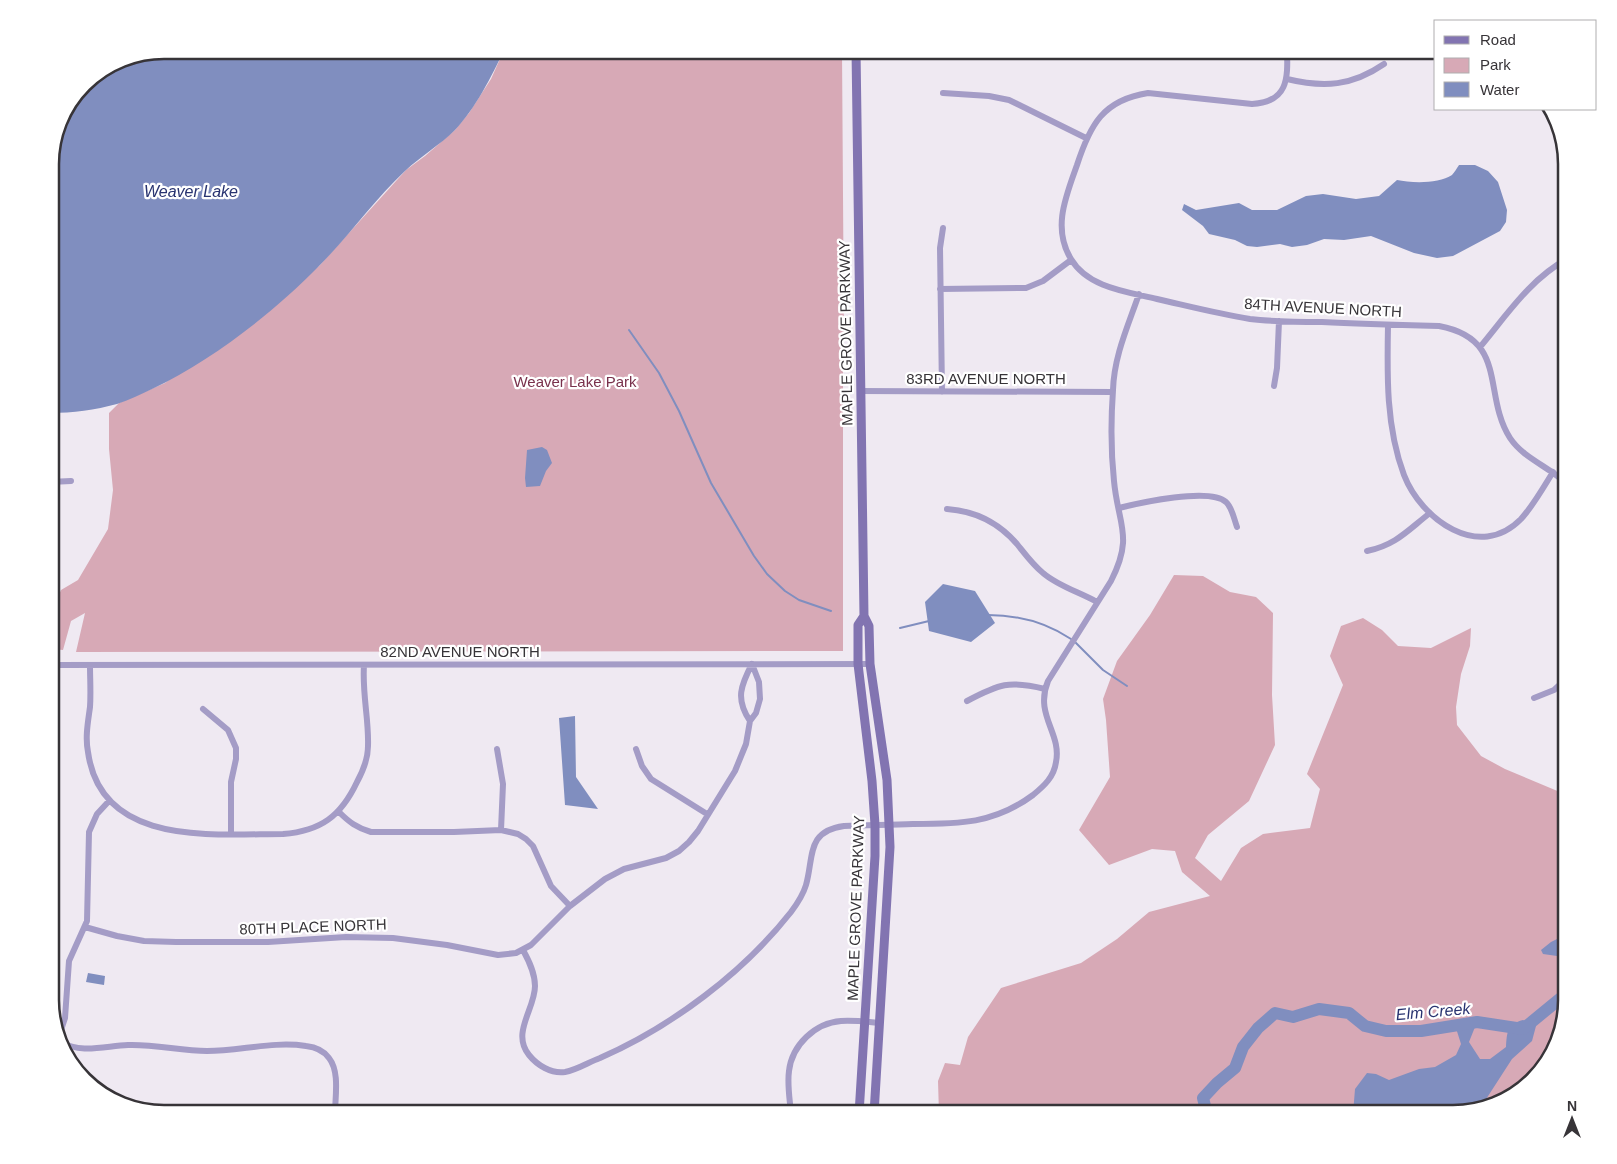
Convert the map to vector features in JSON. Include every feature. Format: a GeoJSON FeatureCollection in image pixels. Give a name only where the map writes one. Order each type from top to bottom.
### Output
{"type":"FeatureCollection","features":[{"type":"Feature","properties":{"kind":"main road","name":"MAPLE GROVE PARKWAY"},"geometry":{"type":"LineString","coordinates":[[856,59],[864,616],[869,626],[870,664],[883,742],[890,825],[890,868],[875,1105]]}},
{"type":"Feature","properties":{"kind":"main road","name":"MAPLE GROVE PARKWAY"},"geometry":{"type":"LineString","coordinates":[[860,1105],[875,856],[875,825],[858,664],[858,625],[864,616]]}},
{"type":"Feature","properties":{"kind":"street"},"geometry":{"type":"LineString","coordinates":[[940,289],[1026,288],[1043,281],[1071,260],[1062,238],[1061,226],[1064,200],[1086,138],[1100,116],[1122,100],[1134,95],[1148,93],[1262,104],[1271,100],[1282,90],[1287,79],[1287,59]]}},
{"type":"Feature","properties":{"kind":"street"},"geometry":{"type":"LineString","coordinates":[[1287,79],[1320,85],[1338,84],[1355,80],[1371,73],[1384,64]]}},
{"type":"Feature","properties":{"kind":"street"},"geometry":{"type":"LineString","coordinates":[[943,93],[989,96],[1009,100],[1086,138]]}},
{"type":"Feature","properties":{"kind":"street"},"geometry":{"type":"LineString","coordinates":[[942,392],[940,248],[943,228]]}},
{"type":"Feature","properties":{"kind":"street","name":"84TH AVENUE NORTH"},"geometry":{"type":"LineString","coordinates":[[1071,260],[1079,270],[1101,284],[1235,316],[1279,321],[1439,326],[1461,332],[1480,347]]}},
{"type":"Feature","properties":{"kind":"street"},"geometry":{"type":"LineString","coordinates":[[1558,264],[1540,277],[1480,347],[1487,358],[1501,416],[1511,438],[1519,449],[1558,476]]}},
{"type":"Feature","properties":{"kind":"street"},"geometry":{"type":"LineString","coordinates":[[752,664],[759,682],[759,706],[750,721],[746,744],[741,758],[698,831],[679,851],[666,858],[624,869],[613,874],[570,906],[537,940],[523,950],[530,964],[535,986],[534,996],[523,1029],[524,1044],[534,1061],[543,1067],[553,1071],[565,1072],[611,1053],[653,1031],[708,993],[766,941],[791,912],[800,900],[806,886],[812,847],[820,836],[837,826],[970,822],[1008,810],[1024,802],[1040,790],[1048,781],[1057,760],[1054,738],[1045,711],[1045,688],[1118,568],[1122,553],[1124,532],[1114,478],[1112,392],[1118,353],[1138,294]]}},
{"type":"Feature","properties":{"kind":"street"},"geometry":{"type":"LineString","coordinates":[[1274,386],[1278,368],[1279,321]]}},
{"type":"Feature","properties":{"kind":"street"},"geometry":{"type":"LineString","coordinates":[[1388,325],[1387,390],[1389,412],[1397,449],[1411,489],[1430,513],[1444,526],[1457,533],[1476,536],[1498,534],[1520,520],[1553,472]]}},
{"type":"Feature","properties":{"kind":"street","name":"83RD AVENUE NORTH"},"geometry":{"type":"LineString","coordinates":[[860,391],[1112,392]]}},
{"type":"Feature","properties":{"kind":"street"},"geometry":{"type":"LineString","coordinates":[[59,482],[71,482]]}},
{"type":"Feature","properties":{"kind":"street"},"geometry":{"type":"LineString","coordinates":[[1119,508],[1161,498],[1181,496],[1219,497],[1226,501],[1229,506],[1236,526]]}},
{"type":"Feature","properties":{"kind":"street"},"geometry":{"type":"LineString","coordinates":[[947,509],[969,512],[992,522],[1005,531],[1043,574],[1097,602]]}},
{"type":"Feature","properties":{"kind":"street"},"geometry":{"type":"LineString","coordinates":[[1367,551],[1393,542],[1430,513]]}},
{"type":"Feature","properties":{"kind":"street"},"geometry":{"type":"LineString","coordinates":[[750,721],[742,705],[741,696],[743,681],[752,664]]}},
{"type":"Feature","properties":{"kind":"street","name":"82ND AVENUE NORTH"},"geometry":{"type":"LineString","coordinates":[[59,665],[870,664]]}},
{"type":"Feature","properties":{"kind":"street"},"geometry":{"type":"LineString","coordinates":[[90,665],[88,754],[97,782],[109,801],[128,816],[146,824],[188,834],[231,834],[298,833],[313,828],[339,812],[354,791],[366,763],[368,732],[363,688],[364,665]]}},
{"type":"Feature","properties":{"kind":"street"},"geometry":{"type":"LineString","coordinates":[[967,701],[990,689],[1006,684],[1018,683],[1045,688]]}},
{"type":"Feature","properties":{"kind":"street"},"geometry":{"type":"LineString","coordinates":[[1534,698],[1554,690],[1558,686]]}},
{"type":"Feature","properties":{"kind":"street"},"geometry":{"type":"LineString","coordinates":[[203,709],[228,730],[236,748],[232,782],[231,834]]}},
{"type":"Feature","properties":{"kind":"street"},"geometry":{"type":"LineString","coordinates":[[497,749],[503,784],[501,830]]}},
{"type":"Feature","properties":{"kind":"street"},"geometry":{"type":"LineString","coordinates":[[636,749],[642,766],[651,779],[707,814]]}},
{"type":"Feature","properties":{"kind":"street"},"geometry":{"type":"LineString","coordinates":[[62,1027],[65,1018],[68,961],[85,927],[88,914],[89,832],[97,814],[109,801]]}},
{"type":"Feature","properties":{"kind":"street"},"geometry":{"type":"LineString","coordinates":[[339,812],[352,824],[370,832],[501,830],[518,834],[533,846],[551,886],[570,906]]}},
{"type":"Feature","properties":{"kind":"street","name":"80TH PLACE NORTH"},"geometry":{"type":"LineString","coordinates":[[85,927],[117,936],[160,942],[268,942],[365,936],[422,940],[498,955],[507,955],[523,950]]}},
{"type":"Feature","properties":{"kind":"street"},"geometry":{"type":"LineString","coordinates":[[791,1105],[789,1069],[798,1046],[816,1029],[828,1023],[840,1021],[880,1023]]}},
{"type":"Feature","properties":{"kind":"street"},"geometry":{"type":"LineString","coordinates":[[70,1046],[84,1049],[141,1045],[205,1052],[304,1045],[320,1051],[330,1060],[335,1076],[335,1105]]}},
{"type":"Feature","properties":{"kind":"green space","name":"Weaver Lake Park"},"geometry":{"type":"Polygon","coordinates":[[[500,59],[842,59],[843,651],[76,652],[85,613],[71,621],[63,650],[59,650],[59,595],[61,590],[78,580],[108,529],[113,490],[109,449],[109,413],[119,403],[165,383],[319,266],[406,170],[455,130],[469,113],[491,79],[500,59]]]}},
{"type":"Feature","properties":{"kind":"green space"},"geometry":{"type":"Polygon","coordinates":[[[1174,575],[1203,576],[1230,592],[1256,597],[1273,613],[1272,695],[1275,745],[1249,801],[1208,835],[1195,858],[1221,881],[1241,848],[1263,834],[1310,828],[1320,789],[1307,774],[1343,685],[1330,656],[1341,626],[1363,618],[1382,630],[1398,646],[1431,648],[1471,628],[1470,646],[1461,674],[1456,707],[1457,725],[1481,756],[1505,769],[1558,791],[1558,1001],[1556,1021],[1550,1041],[1537,1064],[1528,1075],[1512,1088],[1487,1100],[1460,1105],[939,1105],[938,1081],[945,1063],[960,1065],[968,1037],[1001,988],[1081,963],[1117,939],[1149,912],[1210,896],[1182,872],[1175,851],[1152,849],[1109,865],[1079,830],[1110,777],[1103,699],[1117,661],[1150,615],[1174,575]]]}},
{"type":"Feature","properties":{"kind":"water","name":"Weaver Lake"},"geometry":{"type":"Polygon","coordinates":[[[163,59],[499,59],[476,102],[455,130],[405,171],[341,243],[282,301],[219,350],[152,389],[117,404],[76,412],[59,413],[59,157],[62,136],[67,123],[76,105],[89,89],[105,76],[130,64],[163,59]]]}},
{"type":"Feature","properties":{"kind":"water"},"geometry":{"type":"Polygon","coordinates":[[[1459,165],[1475,165],[1488,171],[1498,182],[1507,210],[1506,222],[1500,231],[1453,256],[1437,258],[1414,253],[1371,236],[1344,240],[1324,239],[1307,245],[1292,247],[1280,244],[1257,247],[1247,246],[1235,240],[1209,234],[1203,226],[1182,210],[1184,204],[1196,210],[1239,203],[1252,210],[1277,210],[1306,196],[1323,194],[1356,199],[1379,196],[1397,180],[1417,182],[1440,180],[1452,175],[1459,165]]]}},
{"type":"Feature","properties":{"kind":"water"},"geometry":{"type":"Polygon","coordinates":[[[542,447],[547,450],[552,463],[546,471],[540,486],[526,487],[527,450],[542,447]]]}},
{"type":"Feature","properties":{"kind":"water"},"geometry":{"type":"Polygon","coordinates":[[[943,584],[975,591],[995,623],[971,642],[929,631],[925,602],[943,584]]]}},
{"type":"Feature","properties":{"kind":"water"},"geometry":{"type":"Polygon","coordinates":[[[575,716],[576,777],[598,809],[565,805],[559,718],[575,716]]]}},
{"type":"Feature","properties":{"kind":"water"},"geometry":{"type":"Polygon","coordinates":[[[1558,938],[1558,956],[1543,954],[1541,950],[1558,938]]]}},
{"type":"Feature","properties":{"kind":"water"},"geometry":{"type":"Polygon","coordinates":[[[88,973],[105,976],[104,985],[86,982],[88,973]]]}},
{"type":"Feature","properties":{"kind":"water"},"geometry":{"type":"Polygon","coordinates":[[[1523,1020],[1536,1026],[1532,1041],[1512,1059],[1485,1100],[1460,1105],[1354,1105],[1355,1089],[1367,1073],[1376,1074],[1389,1080],[1419,1069],[1435,1067],[1456,1055],[1461,1044],[1455,1025],[1477,1022],[1469,1042],[1480,1059],[1490,1059],[1506,1047],[1509,1029],[1523,1020]]]}},
{"type":"Feature","properties":{"kind":"waterway"},"geometry":{"type":"LineString","coordinates":[[629,330],[659,373],[679,411],[711,483],[754,556],[767,574],[785,591],[799,600],[831,611]]}},
{"type":"Feature","properties":{"kind":"waterway"},"geometry":{"type":"LineString","coordinates":[[988,615],[1010,616],[1042,624],[1071,639]]}},
{"type":"Feature","properties":{"kind":"waterway"},"geometry":{"type":"LineString","coordinates":[[900,628],[929,621]]}},
{"type":"Feature","properties":{"kind":"waterway"},"geometry":{"type":"LineString","coordinates":[[1075,642],[1103,670],[1127,686]]}},
{"type":"Feature","properties":{"kind":"waterway","name":"Elm Creek"},"geometry":{"type":"LineString","coordinates":[[1205,1105],[1203,1098],[1235,1068],[1243,1047],[1258,1028],[1275,1013],[1293,1017],[1319,1009],[1349,1013],[1365,1026],[1386,1031],[1421,1031],[1477,1022],[1523,1029],[1558,1000]]}}]}
